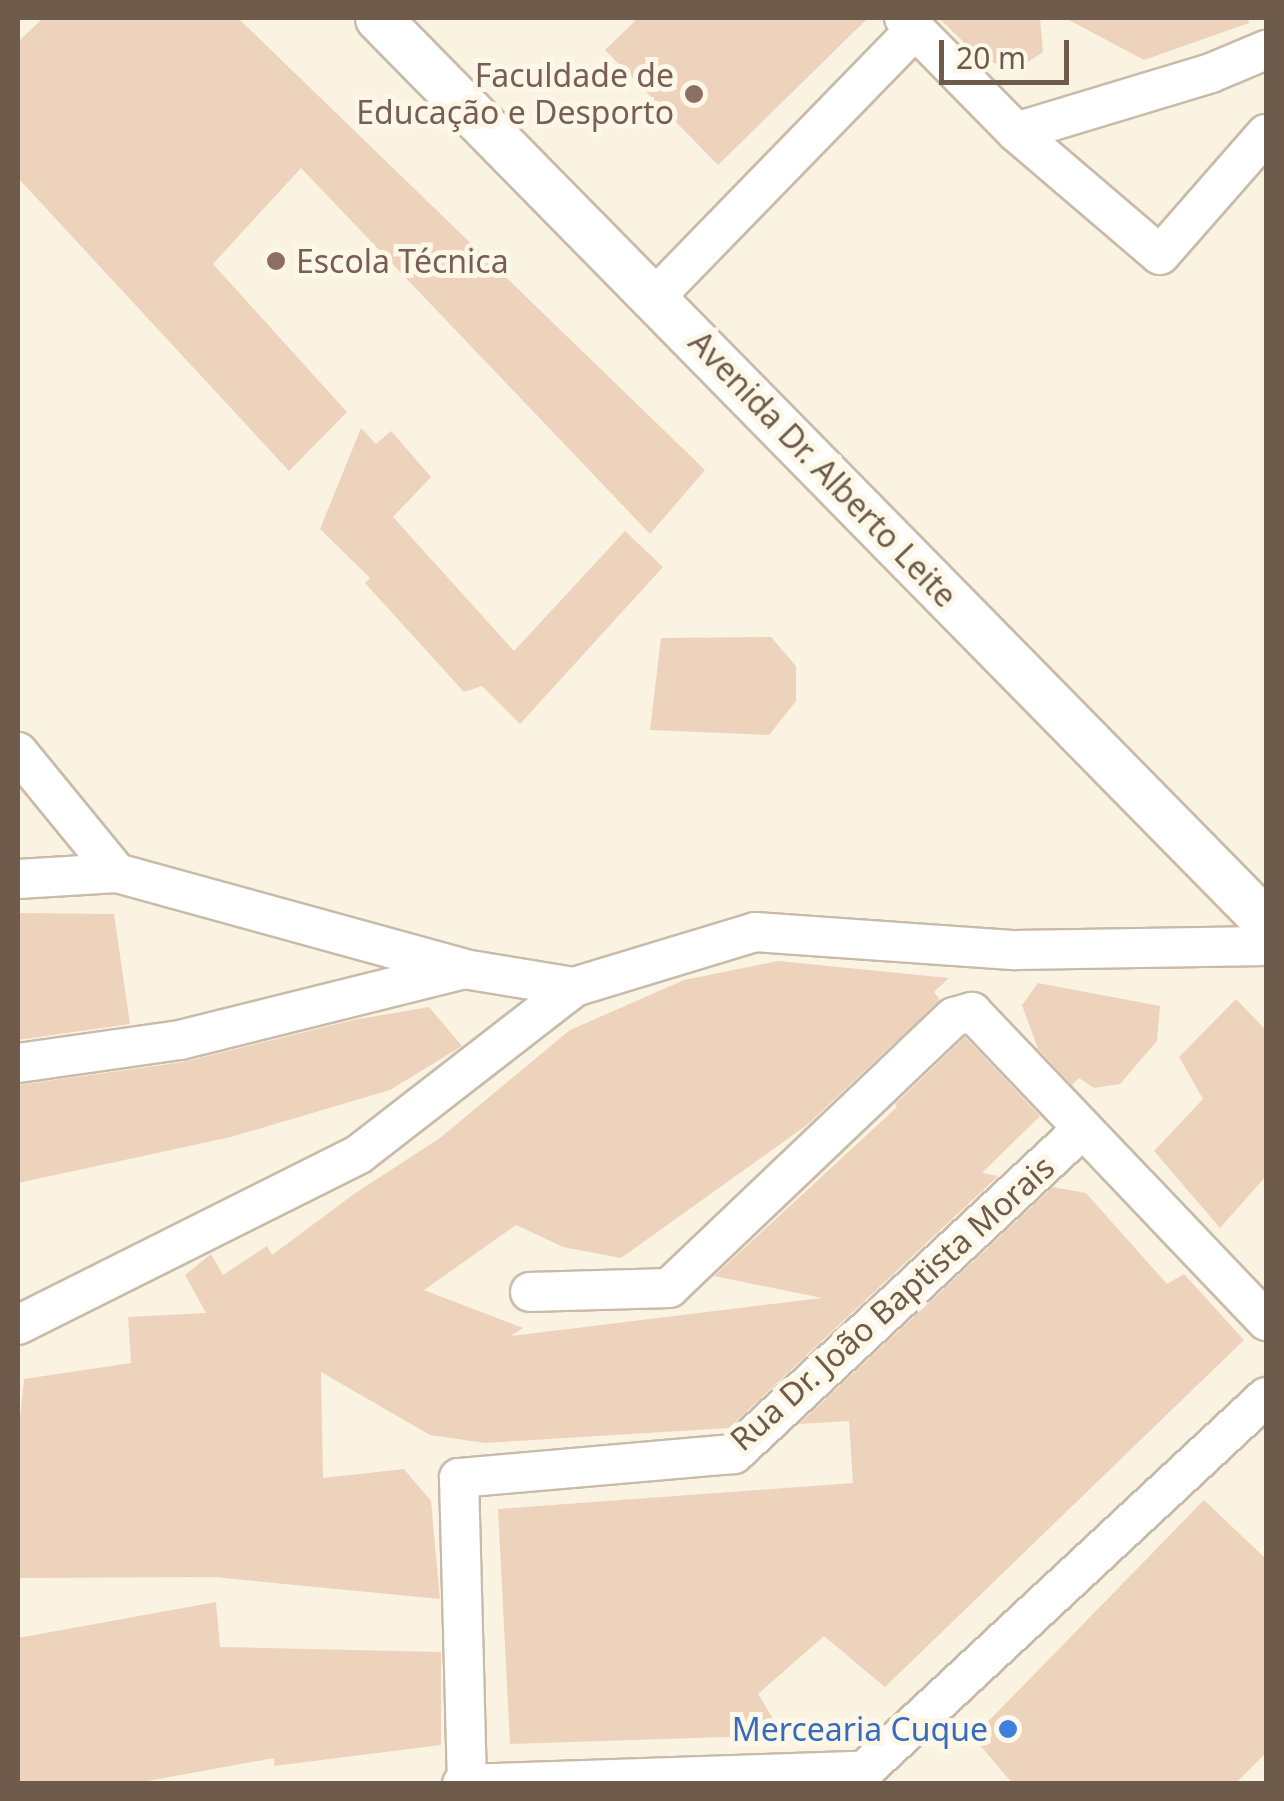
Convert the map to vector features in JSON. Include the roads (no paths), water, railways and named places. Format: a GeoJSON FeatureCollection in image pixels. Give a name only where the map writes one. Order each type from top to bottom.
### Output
{"type":"FeatureCollection","features":[{"type":"Feature","properties":{"kind":"street","name":"Avenida Dr. Alberto Leite"},"geometry":{"type":"LineString","coordinates":[[378,18],[656,296],[1266,922]]}},
{"type":"Feature","properties":{"kind":"street"},"geometry":{"type":"LineString","coordinates":[[656,296],[910,24],[1016,132],[1160,254],[1266,134]]}},
{"type":"Feature","properties":{"kind":"street"},"geometry":{"type":"LineString","coordinates":[[1016,132],[1210,73],[1266,50]]}},
{"type":"Feature","properties":{"kind":"street"},"geometry":{"type":"LineString","coordinates":[[18,752],[116,872]]}},
{"type":"Feature","properties":{"kind":"street"},"geometry":{"type":"LineString","coordinates":[[18,879],[116,872],[464,969],[574,987]]}},
{"type":"Feature","properties":{"kind":"street"},"geometry":{"type":"LineString","coordinates":[[18,1324],[359,1154],[574,987],[755,932],[1015,950],[1266,946]]}},
{"type":"Feature","properties":{"kind":"street"},"geometry":{"type":"LineString","coordinates":[[18,1063],[180,1040],[464,969]]}},
{"type":"Feature","properties":{"kind":"street"},"geometry":{"type":"LineString","coordinates":[[530,1292],[670,1288],[954,1017],[972,1012],[1266,1321]]}},
{"type":"Feature","properties":{"kind":"street","name":"Rua Dr. João Baptista Morais"},"geometry":{"type":"LineString","coordinates":[[464,1783],[460,1478],[734,1454],[1082,1129]]}},
{"type":"Feature","properties":{"kind":"street"},"geometry":{"type":"LineString","coordinates":[[464,1783],[869,1778],[1266,1396]]}},
{"type":"Feature","properties":{"kind":"place","name":"Faculdade de Educação e Desporto"},"geometry":{"type":"Point","coordinates":[694,94]}},
{"type":"Feature","properties":{"kind":"place","name":"Escola Técnica"},"geometry":{"type":"Point","coordinates":[276,261]}},
{"type":"Feature","properties":{"kind":"place","name":"Mercearia Cuque"},"geometry":{"type":"Point","coordinates":[1008,1729]}}]}
